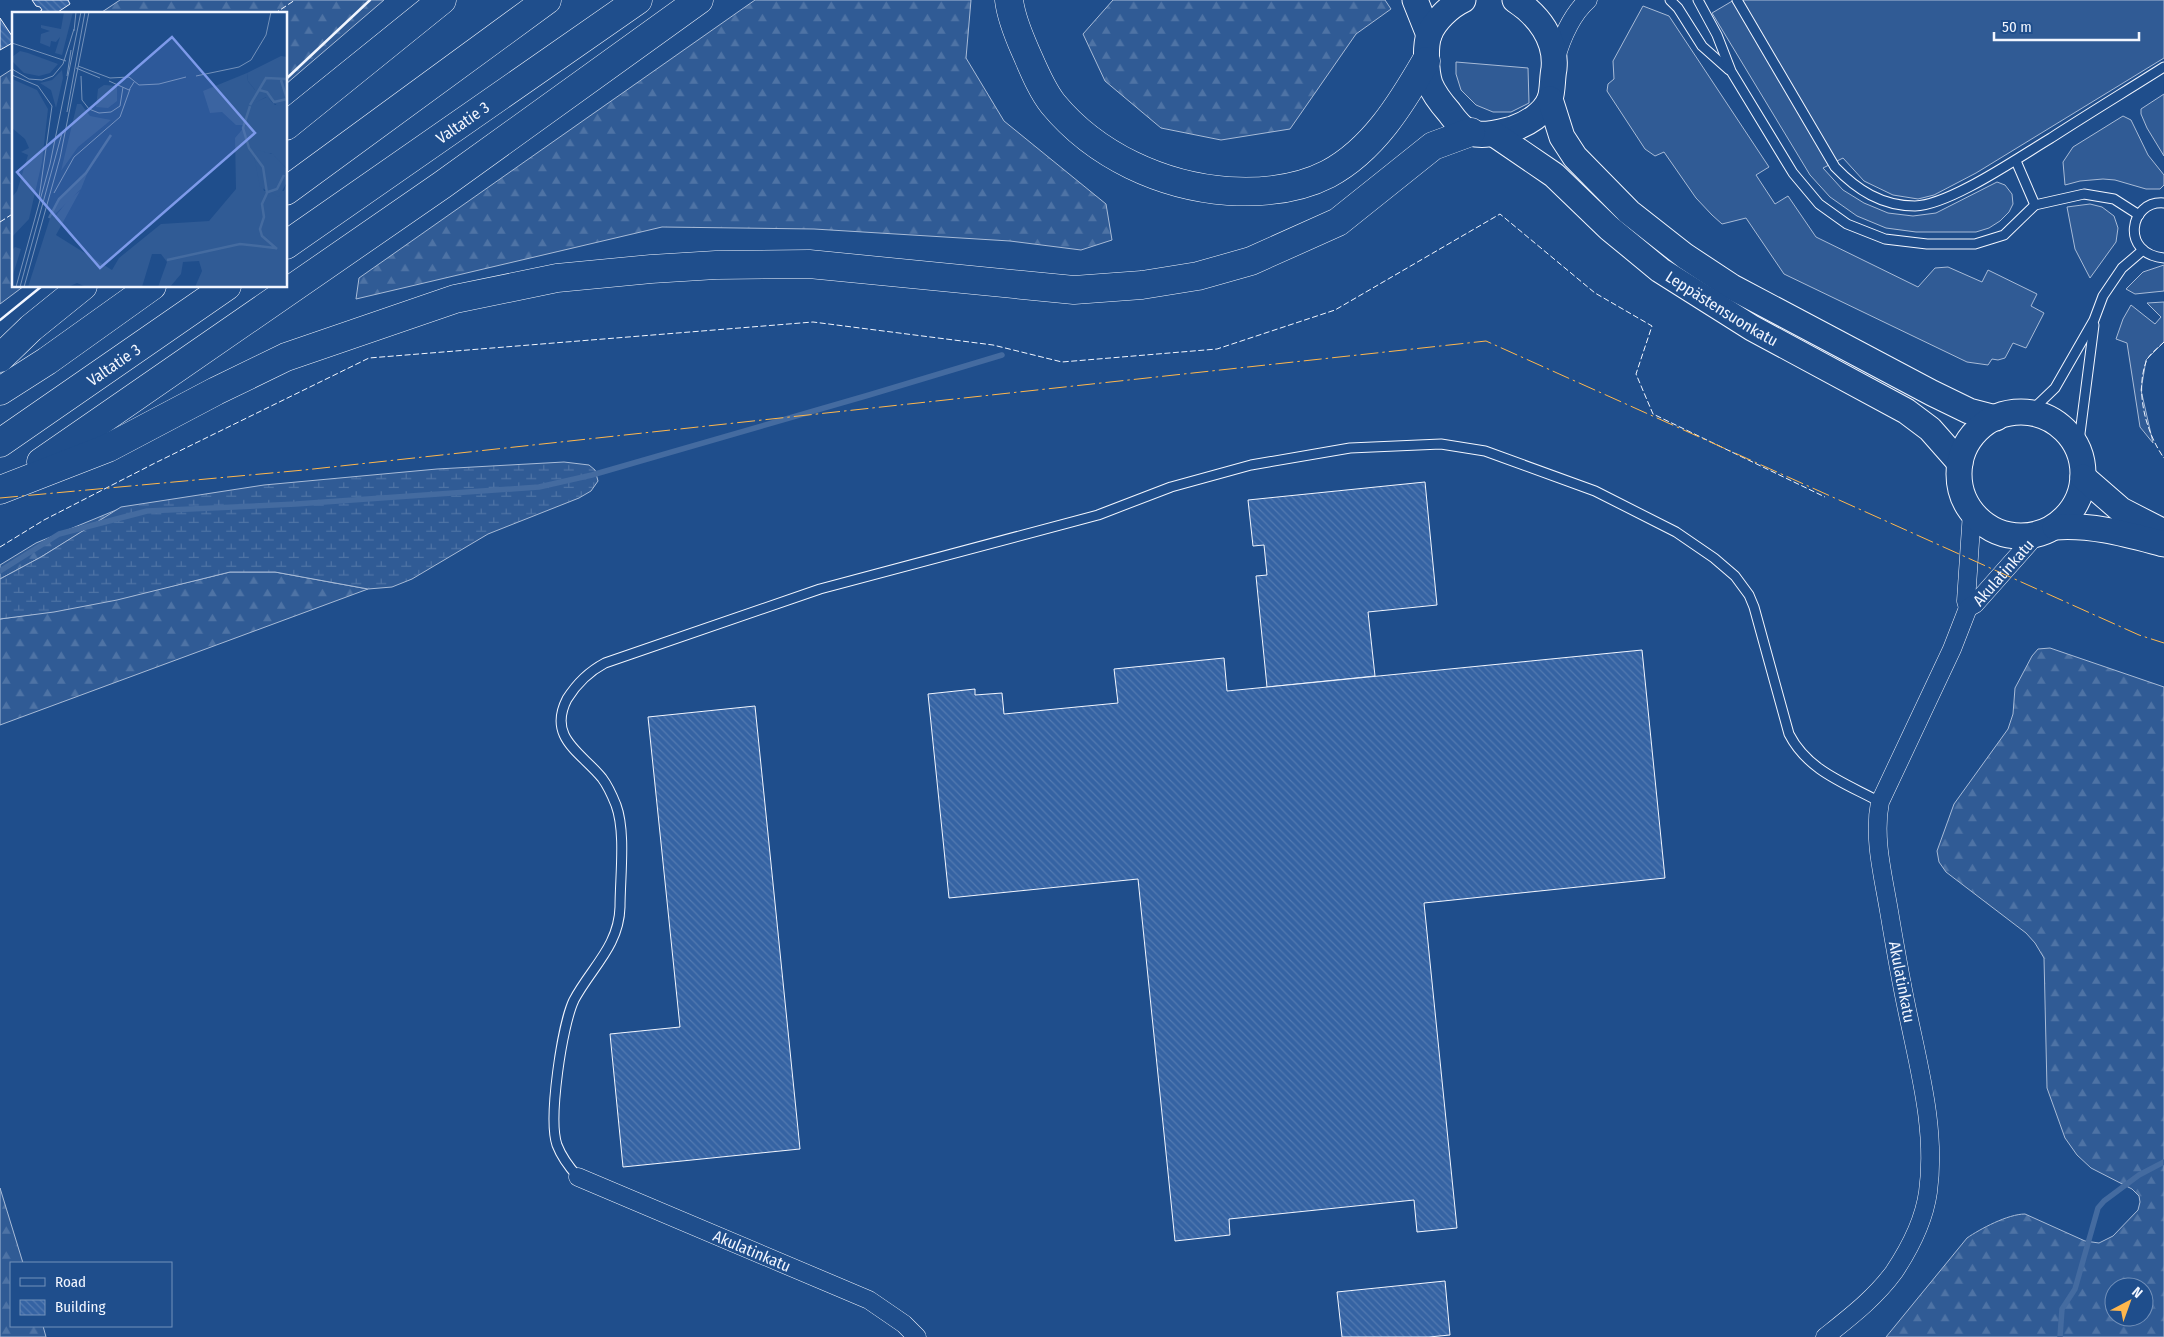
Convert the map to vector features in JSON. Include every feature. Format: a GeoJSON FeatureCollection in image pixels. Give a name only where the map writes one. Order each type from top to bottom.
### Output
{"type":"FeatureCollection","features":[{"type":"Feature","properties":{"kind":"highway"},"geometry":{"type":"LineString","coordinates":[[288,124],[442,0]]}},
{"type":"Feature","properties":{"kind":"highway"},"geometry":{"type":"LineString","coordinates":[[288,191],[547,0]]}},
{"type":"Feature","properties":{"kind":"highway","name":"Valtatie 3"},"geometry":{"type":"LineString","coordinates":[[288,244],[638,0]]}},
{"type":"Feature","properties":{"kind":"highway"},"geometry":{"type":"LineString","coordinates":[[0,490],[93,428],[442,185],[699,0]]}},
{"type":"Feature","properties":{"kind":"highway"},"geometry":{"type":"LineString","coordinates":[[1009,0],[1018,33],[1034,72],[1052,103],[1074,126],[1101,146],[1155,176],[1205,188],[1243,192],[1274,190],[1304,183],[1328,174],[1347,161],[1383,127],[1401,103],[1426,61]]}},
{"type":"Feature","properties":{"kind":"highway"},"geometry":{"type":"LineString","coordinates":[[0,490],[108,448],[216,391],[286,357],[455,299],[557,278],[716,265],[809,264],[1074,290],[1142,285],[1198,276],[1251,261],[1338,222],[1433,146],[1482,133]]}},
{"type":"Feature","properties":{"kind":"highway"},"geometry":{"type":"LineString","coordinates":[[0,358],[31,328],[81,288]]}},
{"type":"Feature","properties":{"kind":"highway"},"geometry":{"type":"LineString","coordinates":[[0,391],[47,361],[149,288]]}},
{"type":"Feature","properties":{"kind":"highway","name":"Valtatie 3"},"geometry":{"type":"LineString","coordinates":[[0,443],[224,288]]}},
{"type":"Feature","properties":{"kind":"main road"},"geometry":{"type":"LineString","coordinates":[[1415,0],[1429,35]]}},
{"type":"Feature","properties":{"kind":"main road"},"geometry":{"type":"LineString","coordinates":[[1429,35],[1441,17],[1456,3],[1463,0]]}},
{"type":"Feature","properties":{"kind":"main road"},"geometry":{"type":"LineString","coordinates":[[1482,133],[1522,126],[1539,115],[1550,99],[1554,64],[1551,41],[1542,24],[1526,7],[1515,0]]}},
{"type":"Feature","properties":{"kind":"main road","name":"Leppästensuonkatu"},"geometry":{"type":"LineString","coordinates":[[1429,35],[1426,61],[1430,83],[1441,102],[1455,120],[1482,133],[1554,175],[1609,228],[1660,270],[1752,328],[1906,410],[1929,428],[1960,463]]}},
{"type":"Feature","properties":{"kind":"main road","name":"Leppästensuonkatu"},"geometry":{"type":"LineString","coordinates":[[1550,99],[1562,137],[1575,156],[1629,212],[1684,256],[1732,287],[1932,393],[1969,411],[1996,418]]}},
{"type":"Feature","properties":{"kind":"main road"},"geometry":{"type":"LineString","coordinates":[[2046,531],[2066,518],[2075,506],[2081,492],[2084,478],[2078,449],[2070,436],[2058,424],[2044,417],[2029,413],[2012,413],[1996,418],[1984,425],[1973,436],[1965,449],[1960,463],[1960,480],[1964,497],[1972,512],[1985,524],[2000,533],[2019,536],[2046,531],[2065,526],[2108,530],[2164,544]]}},
{"type":"Feature","properties":{"kind":"main road"},"geometry":{"type":"LineString","coordinates":[[2084,478],[2121,510],[2164,532]]}},
{"type":"Feature","properties":{"kind":"street"},"geometry":{"type":"LineString","coordinates":[[1554,64],[1560,42],[1582,5],[1588,0]]}},
{"type":"Feature","properties":{"kind":"street","name":"Akulatinkatu"},"geometry":{"type":"LineString","coordinates":[[1825,1337],[1874,1296],[1893,1272],[1915,1235],[1928,1193],[1926,1098],[1899,974],[1878,848],[1878,816],[1880,802],[1952,649],[1968,608],[1966,600],[1972,512]]}},
{"type":"Feature","properties":{"kind":"street","name":"Akulatinkatu"},"geometry":{"type":"LineString","coordinates":[[1968,608],[1975,604],[2046,531]]}},
{"type":"Feature","properties":{"kind":"street","name":"Akulatinkatu"},"geometry":{"type":"LineString","coordinates":[[578,1176],[869,1300],[904,1324],[917,1337]]}},
{"type":"Feature","properties":{"kind":"lane"},"geometry":{"type":"LineString","coordinates":[[1670,0],[1678,8],[1702,46],[1731,72]]}},
{"type":"Feature","properties":{"kind":"lane"},"geometry":{"type":"LineString","coordinates":[[1698,0],[1717,35],[1731,72],[1793,174],[1819,204],[1847,224],[1885,239],[1927,244],[1975,244],[2004,235],[2034,205],[2084,194],[2114,198],[2139,215]]}},
{"type":"Feature","properties":{"kind":"lane"},"geometry":{"type":"LineString","coordinates":[[1737,0],[1836,167],[1848,181],[1863,191],[1879,200],[1898,205],[1917,206],[1939,201],[2016,161],[2164,67]]}},
{"type":"Feature","properties":{"kind":"lane"},"geometry":{"type":"LineString","coordinates":[[2016,161],[2034,205]]}},
{"type":"Feature","properties":{"kind":"lane"},"geometry":{"type":"LineString","coordinates":[[2164,203],[2147,207],[2139,215],[2134,226],[2134,236],[2138,245],[2154,257],[2164,258]]}},
{"type":"Feature","properties":{"kind":"lane"},"geometry":{"type":"LineString","coordinates":[[2029,413],[2055,388],[2094,320],[2103,296],[2122,268],[2143,250]]}},
{"type":"Feature","properties":{"kind":"lane"},"geometry":{"type":"LineString","coordinates":[[2078,449],[2094,320]]}},
{"type":"Feature","properties":{"kind":"lane"},"geometry":{"type":"LineString","coordinates":[[578,1176],[566,1164],[557,1146],[554,1132],[554,1103],[567,1020],[577,996],[612,943],[618,928],[620,913],[620,840],[617,807],[609,788],[602,778],[568,744],[561,725],[565,704],[581,679],[605,663],[820,589],[1098,515],[1171,486],[1251,465],[1350,448],[1441,444],[1485,451],[1595,491],[1676,532],[1714,558],[1734,576],[1749,595],[1754,607],[1789,734],[1796,749],[1807,761],[1819,769],[1880,802]]}},
{"type":"Feature","properties":{"kind":"shaded area"},"geometry":{"type":"Polygon","coordinates":[[[1734,0],[2164,0],[2164,58],[1976,173],[1934,195],[1918,199],[1893,195],[1864,181],[1843,158],[1823,168],[1843,190],[1864,203],[1888,213],[1913,216],[1936,213],[1997,182],[2005,185],[2012,194],[2013,204],[2009,212],[1989,228],[1976,232],[1916,232],[1886,228],[1857,216],[1830,197],[1810,175],[1712,13],[1734,0]]]}},
{"type":"Feature","properties":{"kind":"shaded area"},"geometry":{"type":"Polygon","coordinates":[[[1643,6],[1669,16],[1769,167],[1756,175],[1775,204],[1788,196],[1816,237],[1918,287],[1935,268],[1948,267],[1982,282],[1988,270],[2037,294],[2031,306],[2044,313],[2026,348],[2013,343],[2005,358],[1992,359],[1988,365],[1967,362],[1784,274],[1746,218],[1722,224],[1696,198],[1664,152],[1655,156],[1645,149],[1607,91],[1608,84],[1614,79],[1613,61],[1643,6]]]}},
{"type":"Feature","properties":{"kind":"shaded area"},"geometry":{"type":"Polygon","coordinates":[[[1456,62],[1528,68],[1529,103],[1511,112],[1493,112],[1476,105],[1461,90],[1456,74],[1456,62]]]}},
{"type":"Feature","properties":{"kind":"shaded area"},"geometry":{"type":"Polygon","coordinates":[[[2164,94],[2164,156],[2147,128],[2141,114],[2141,109],[2164,94]]]}},
{"type":"Feature","properties":{"kind":"shaded area"},"geometry":{"type":"Polygon","coordinates":[[[2123,116],[2131,120],[2148,155],[2164,175],[2164,185],[2160,189],[2146,189],[2115,180],[2103,179],[2080,181],[2065,185],[2063,162],[2073,147],[2123,116]]]}},
{"type":"Feature","properties":{"kind":"shaded area"},"geometry":{"type":"Polygon","coordinates":[[[2090,204],[2102,207],[2114,216],[2118,228],[2116,242],[2090,278],[2075,249],[2067,207],[2090,204]]]}},
{"type":"Feature","properties":{"kind":"shaded area"},"geometry":{"type":"Polygon","coordinates":[[[2164,265],[2164,291],[2135,294],[2126,289],[2143,272],[2164,265]]]}},
{"type":"Feature","properties":{"kind":"shaded area"},"geometry":{"type":"Polygon","coordinates":[[[2164,302],[2164,342],[2146,360],[2141,390],[2153,443],[2140,427],[2127,343],[2116,339],[2123,319],[2131,305],[2155,324],[2161,317],[2147,303],[2164,302]]]}},
{"type":"Feature","properties":{"kind":"green space"},"geometry":{"type":"Polygon","coordinates":[[[120,0],[384,0],[288,82],[288,12],[102,12],[120,0]]]}},
{"type":"Feature","properties":{"kind":"green space"},"geometry":{"type":"Polygon","coordinates":[[[755,0],[971,0],[966,58],[1004,121],[1106,204],[1112,240],[1081,250],[1010,241],[814,229],[662,227],[356,299],[359,278],[755,0]]]}},
{"type":"Feature","properties":{"kind":"green space"},"geometry":{"type":"Polygon","coordinates":[[[1113,0],[1385,0],[1391,9],[1356,34],[1290,129],[1221,140],[1161,128],[1105,81],[1083,34],[1113,0]]]}},
{"type":"Feature","properties":{"kind":"green space"},"geometry":{"type":"Polygon","coordinates":[[[12,69],[12,288],[21,288],[0,304],[0,77],[12,69]]]}},
{"type":"Feature","properties":{"kind":"green space"},"geometry":{"type":"Polygon","coordinates":[[[564,462],[589,465],[595,470],[598,481],[591,491],[579,498],[488,534],[412,579],[392,587],[368,589],[275,572],[230,572],[117,600],[54,612],[0,619],[0,579],[41,557],[121,507],[264,485],[437,469],[564,462]]]}},
{"type":"Feature","properties":{"kind":"green space"},"geometry":{"type":"Polygon","coordinates":[[[121,508],[41,557],[0,579],[0,565],[36,543],[121,508]]]}},
{"type":"Feature","properties":{"kind":"green space"},"geometry":{"type":"Polygon","coordinates":[[[230,572],[275,572],[368,589],[0,725],[0,619],[87,605],[230,572]]]}},
{"type":"Feature","properties":{"kind":"green space"},"geometry":{"type":"Polygon","coordinates":[[[2050,648],[2164,687],[2164,1337],[1886,1337],[1967,1238],[1987,1226],[2011,1216],[2025,1214],[2085,1241],[2099,1243],[2113,1236],[2138,1210],[2140,1202],[2139,1196],[2132,1189],[2091,1168],[2077,1155],[2065,1138],[2047,1088],[2044,958],[2026,933],[1946,872],[1939,862],[1937,851],[1954,804],[2008,729],[2013,714],[2015,688],[2032,656],[2038,649],[2050,648]]]}},
{"type":"Feature","properties":{"kind":"green space"},"geometry":{"type":"Polygon","coordinates":[[[0,1188],[23,1262],[10,1262],[10,1327],[43,1327],[46,1337],[0,1337],[0,1188]]]}},
{"type":"Feature","properties":{"kind":"building"},"geometry":{"type":"Polygon","coordinates":[[[32,0],[68,0],[70,4],[58,12],[39,12],[42,10],[32,0]]]}},
{"type":"Feature","properties":{"kind":"building"},"geometry":{"type":"Polygon","coordinates":[[[0,18],[12,36],[12,43],[0,50],[0,18]]]}},
{"type":"Feature","properties":{"kind":"building"},"geometry":{"type":"Polygon","coordinates":[[[1425,482],[1437,605],[1368,612],[1375,676],[1267,687],[1256,576],[1267,575],[1264,545],[1253,546],[1248,500],[1425,482]]]}},
{"type":"Feature","properties":{"kind":"building"},"geometry":{"type":"Polygon","coordinates":[[[1642,650],[1665,878],[1424,903],[1457,1228],[1417,1232],[1414,1200],[1229,1219],[1230,1235],[1175,1241],[1138,879],[949,898],[928,694],[975,689],[975,695],[1002,693],[1004,714],[1118,703],[1114,669],[1224,658],[1227,691],[1642,650]]]}},
{"type":"Feature","properties":{"kind":"building"},"geometry":{"type":"Polygon","coordinates":[[[755,706],[800,1149],[623,1167],[610,1034],[680,1027],[648,717],[755,706]]]}},
{"type":"Feature","properties":{"kind":"building"},"geometry":{"type":"Polygon","coordinates":[[[1445,1281],[1450,1335],[1429,1337],[1342,1337],[1337,1292],[1445,1281]]]}},
{"type":"Feature","properties":{"kind":"waterway"},"geometry":{"type":"LineString","coordinates":[[0,571],[59,534],[147,511],[296,504],[539,487],[592,475],[1002,355]]}},
{"type":"Feature","properties":{"kind":"waterway"},"geometry":{"type":"LineString","coordinates":[[2060,1337],[2062,1309],[2075,1289],[2098,1208],[2104,1201],[2139,1175],[2164,1162]]}},
{"type":"Feature","properties":{"kind":"fence"},"geometry":{"type":"LineString","coordinates":[[277,12],[295,0]]}},
{"type":"Feature","properties":{"kind":"fence"},"geometry":{"type":"LineString","coordinates":[[0,222],[12,214]]}},
{"type":"Feature","properties":{"kind":"fence"},"geometry":{"type":"LineString","coordinates":[[0,547],[44,520],[155,463],[369,358],[813,322],[993,345],[1062,362],[1217,349],[1335,310],[1500,214],[1595,293],[1652,326],[1636,374],[1653,414],[1825,497]]}},
{"type":"Feature","properties":{"kind":"fence"},"geometry":{"type":"LineString","coordinates":[[2164,342],[2147,359],[2142,386],[2142,399],[2147,425],[2164,458]]}},
{"type":"Feature","properties":{"kind":"wall"},"geometry":{"type":"LineString","coordinates":[[288,77],[370,0]]}},
{"type":"Feature","properties":{"kind":"wall"},"geometry":{"type":"LineString","coordinates":[[0,320],[40,288]]}},
{"type":"Feature","properties":{"kind":"power"},"geometry":{"type":"LineString","coordinates":[[0,498],[304,470],[1486,341],[2139,635],[2164,643]]}}]}
